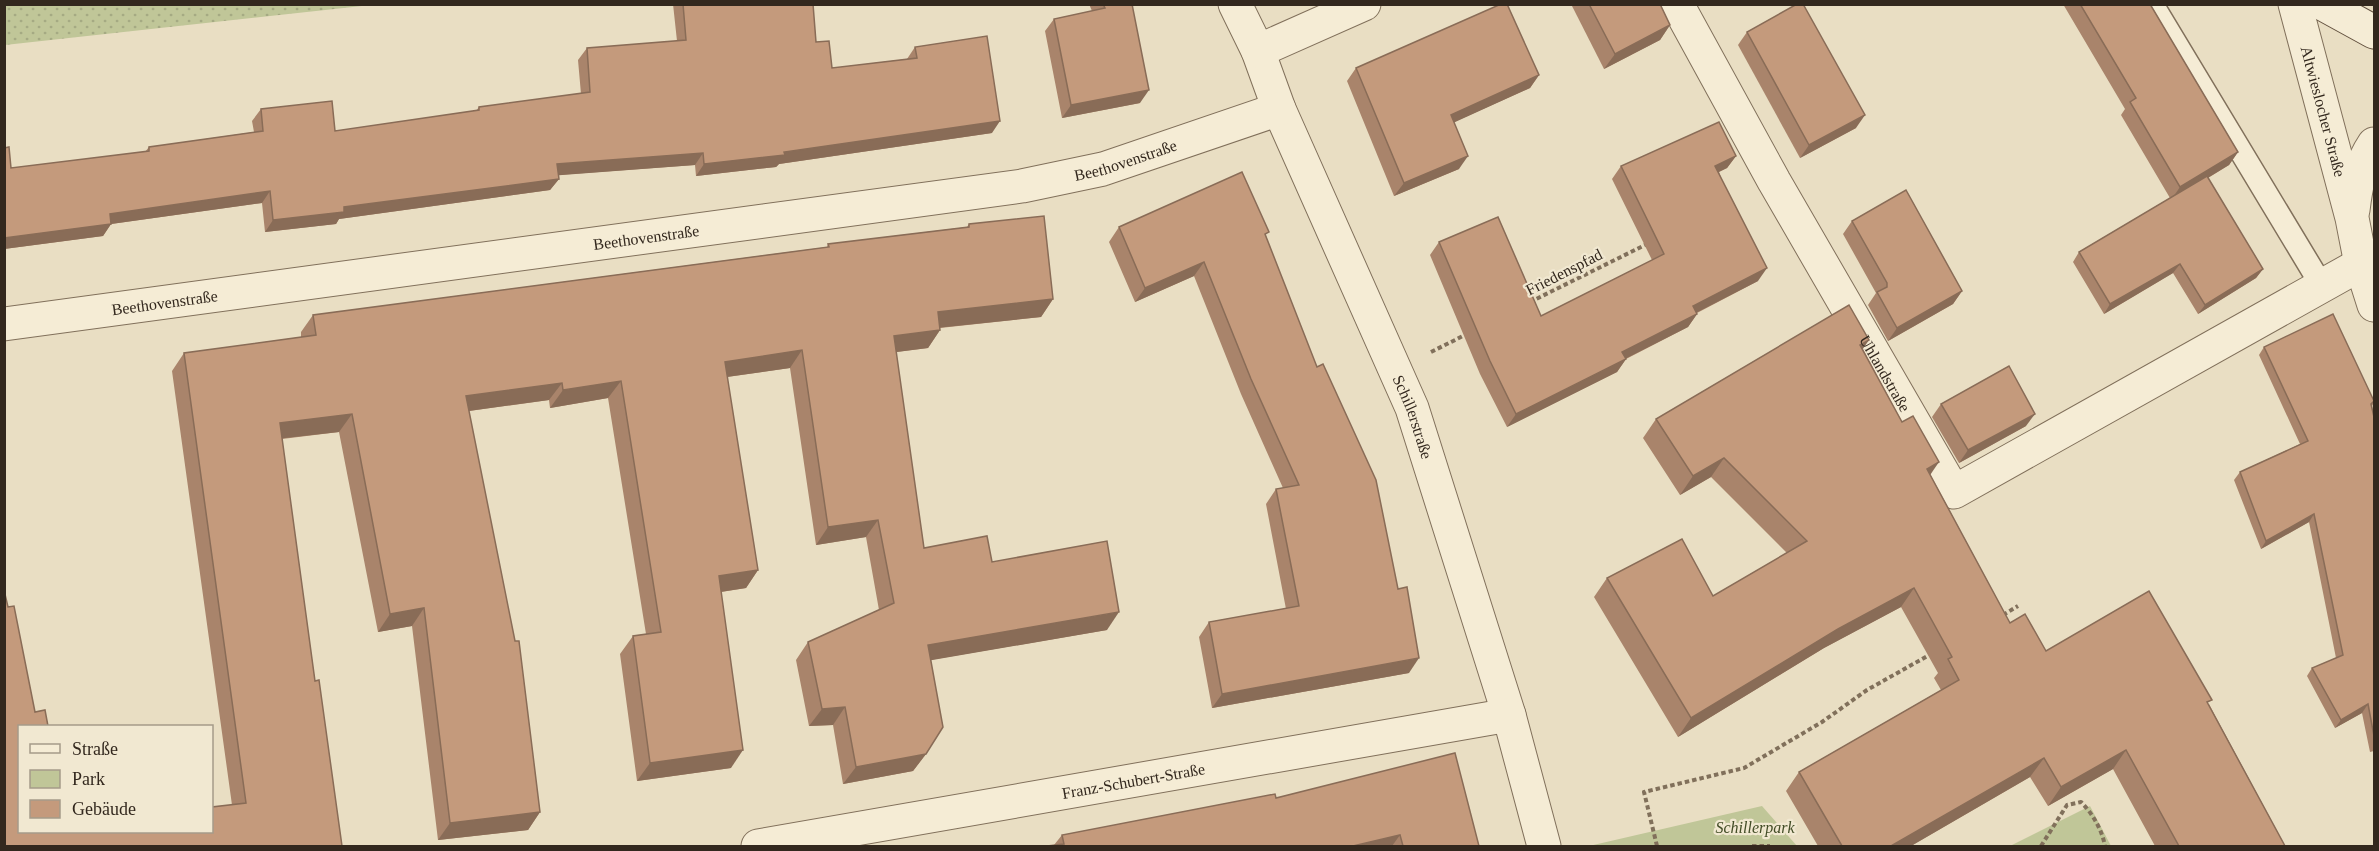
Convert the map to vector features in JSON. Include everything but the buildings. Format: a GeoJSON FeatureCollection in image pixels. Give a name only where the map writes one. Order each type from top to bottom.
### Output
{"type":"FeatureCollection","features":[{"type":"Feature","properties":{"kind":"street","name":"Schillerstraße"},"geometry":{"type":"LineString","coordinates":[[1235,4],[1258,51],[1280,109],[1412,408],[1509,715],[1544,846]]}},
{"type":"Feature","properties":{"kind":"street"},"geometry":{"type":"LineString","coordinates":[[1258,51],[1364,4]]}},
{"type":"Feature","properties":{"kind":"street","name":"Uhlandstraße"},"geometry":{"type":"LineString","coordinates":[[1677,4],[1774,181],[1954,492],[2361,264]]}},
{"type":"Feature","properties":{"kind":"street","name":"Altwieslocher Straße"},"geometry":{"type":"LineString","coordinates":[[2295,4],[2352,218],[2361,264],[2374,305]]}},
{"type":"Feature","properties":{"kind":"street"},"geometry":{"type":"LineString","coordinates":[[2323,4],[2374,32]]}},
{"type":"Feature","properties":{"kind":"street","name":"Beethovenstraße"},"geometry":{"type":"LineString","coordinates":[[4,324],[1022,186],[1103,169],[1280,109]]}},
{"type":"Feature","properties":{"kind":"street","name":"Altwieslocher Straße"},"geometry":{"type":"LineString","coordinates":[[2352,218],[2357,181],[2365,158],[2374,144]]}},
{"type":"Feature","properties":{"kind":"street","name":"Franz-Schubert-Straße"},"geometry":{"type":"LineString","coordinates":[[758,846],[1509,715]]}},
{"type":"Feature","properties":{"kind":"lane"},"geometry":{"type":"LineString","coordinates":[[2152,4],[2322,286]]}},
{"type":"Feature","properties":{"kind":"path","name":"Friedenspfad"},"geometry":{"type":"LineString","coordinates":[[1521,307],[1658,239]]}},
{"type":"Feature","properties":{"kind":"path"},"geometry":{"type":"LineString","coordinates":[[1395,369],[1469,333]]}},
{"type":"Feature","properties":{"kind":"path"},"geometry":{"type":"LineString","coordinates":[[1998,618],[2018,606]]}},
{"type":"Feature","properties":{"kind":"path"},"geometry":{"type":"LineString","coordinates":[[1657,846],[1644,792],[1744,768],[1822,722],[1867,690],[1938,651]]}},
{"type":"Feature","properties":{"kind":"path"},"geometry":{"type":"LineString","coordinates":[[2041,846],[2067,805],[2081,802],[2090,811],[2100,829],[2105,846]]}},
{"type":"Feature","properties":{"kind":"path"},"geometry":{"type":"LineString","coordinates":[[1752,846],[1770,846]]}},
{"type":"Feature","properties":{"kind":"green space"},"geometry":{"type":"Polygon","coordinates":[[[5,4],[371,4],[371,5],[5,45],[5,4]]]}},
{"type":"Feature","properties":{"kind":"green space","name":"Schillerpark"},"geometry":{"type":"Polygon","coordinates":[[[1762,806],[1797,846],[1589,846],[1762,806]]]}},
{"type":"Feature","properties":{"kind":"green space"},"geometry":{"type":"Polygon","coordinates":[[[2090,806],[2111,846],[2010,846],[2090,806]]]}}]}
